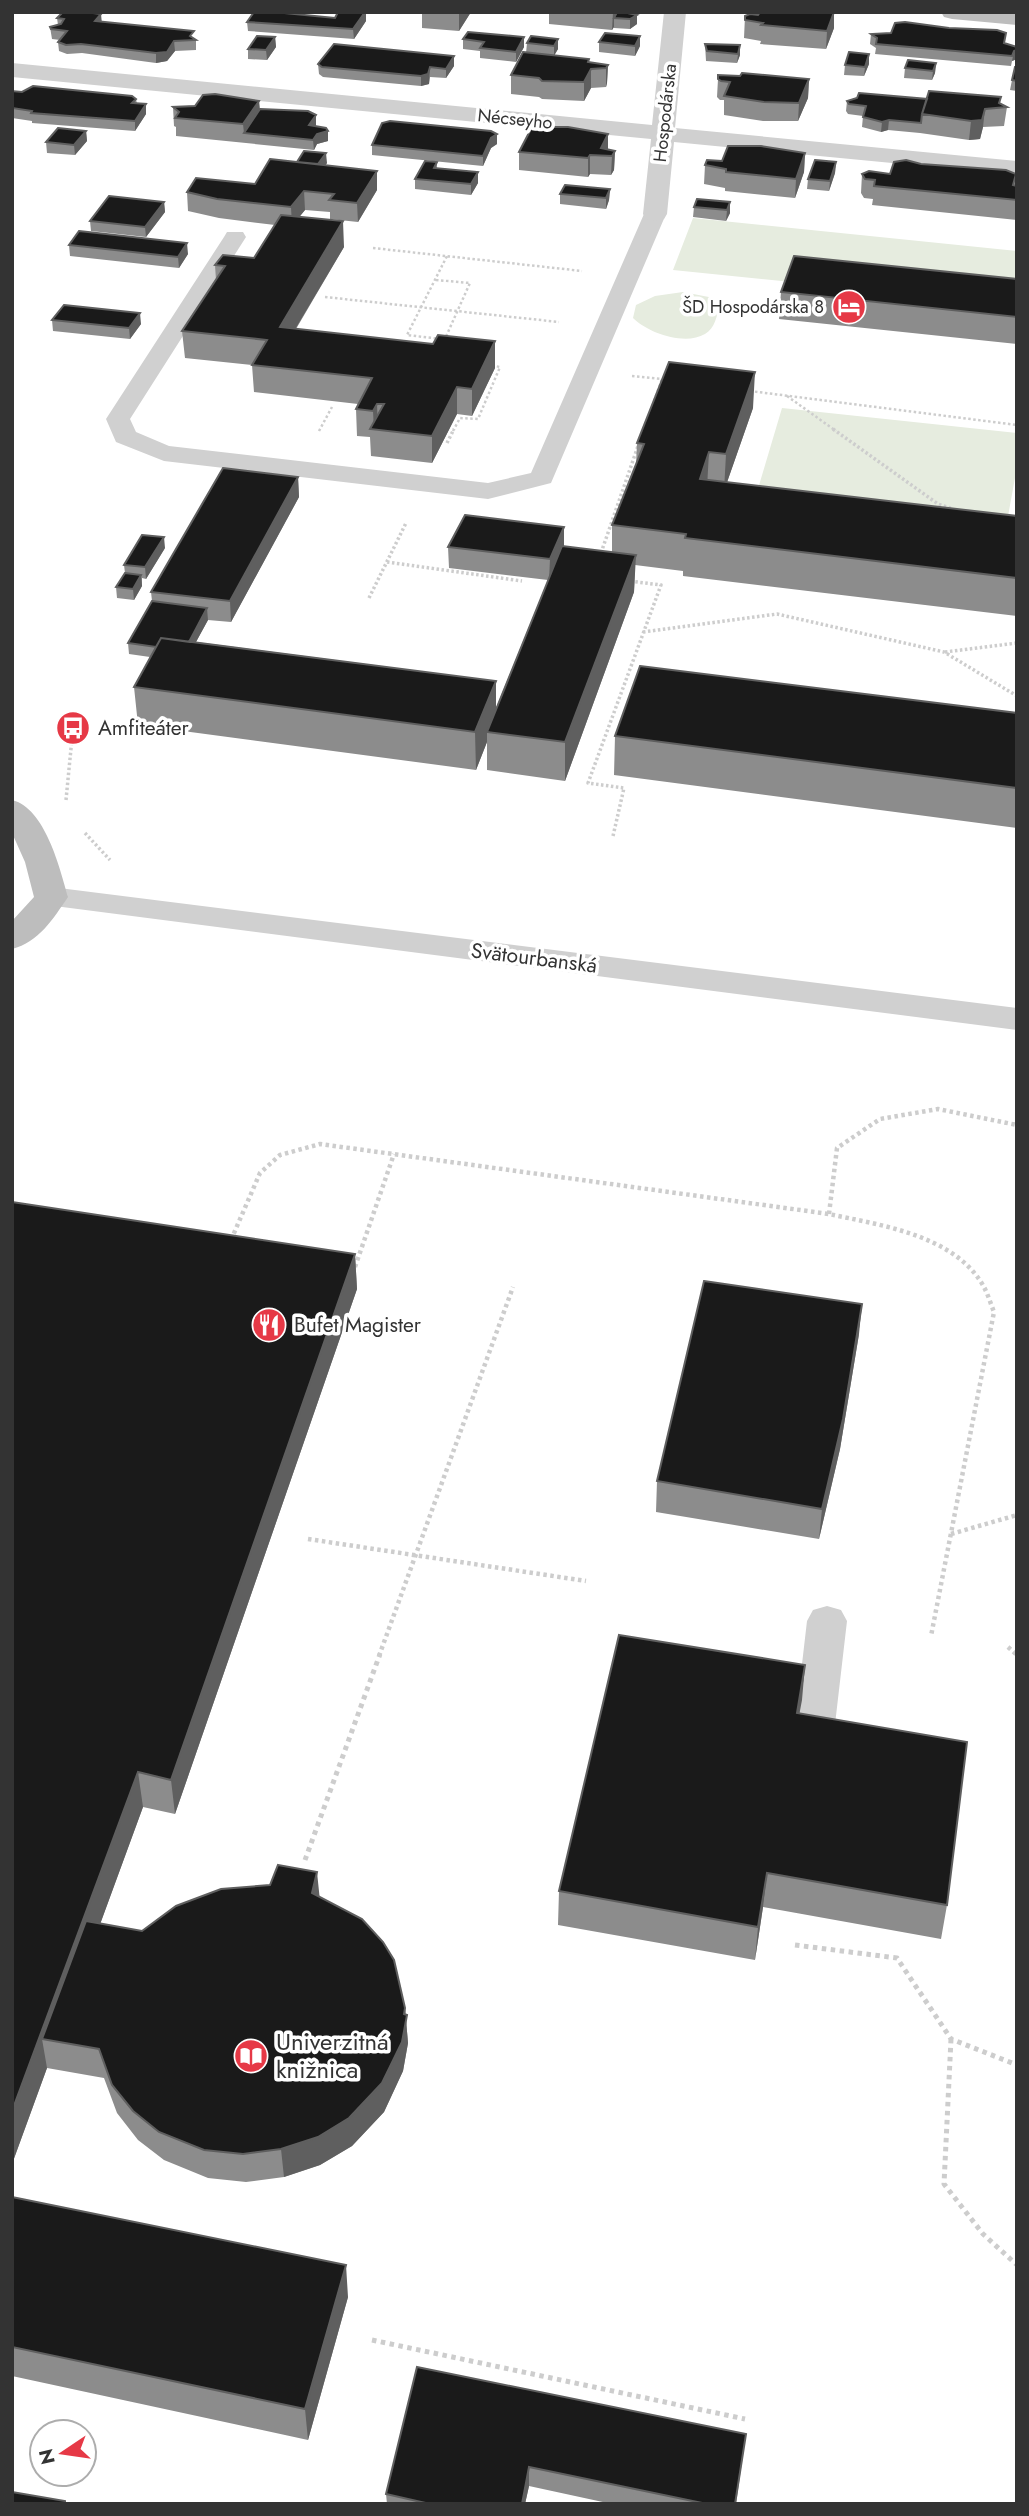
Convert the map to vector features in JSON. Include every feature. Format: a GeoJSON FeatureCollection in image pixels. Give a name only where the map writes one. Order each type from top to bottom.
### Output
{"type":"FeatureCollection","features":[{"type":"Feature","properties":{"kind":"street","name":"Hospodárska"},"geometry":{"type":"LineString","coordinates":[[655,214],[676,12]]}},
{"type":"Feature","properties":{"kind":"street"},"geometry":{"type":"LineString","coordinates":[[952,12],[1017,18]]}},
{"type":"Feature","properties":{"kind":"street","name":"Nécseyho"},"geometry":{"type":"LineString","coordinates":[[12,70],[1017,168]]}},
{"type":"Feature","properties":{"kind":"street"},"geometry":{"type":"LineString","coordinates":[[12,810],[22,820],[35,844],[51,897],[32,923],[12,937]]}},
{"type":"Feature","properties":{"kind":"street","name":"Svätourbanská"},"geometry":{"type":"LineString","coordinates":[[51,897],[145,906],[1017,1019]]}},
{"type":"Feature","properties":{"kind":"lane"},"geometry":{"type":"LineString","coordinates":[[235,237],[118,419],[125,437],[164,453],[488,491],[542,478],[655,214]]}},
{"type":"Feature","properties":{"kind":"lane"},"geometry":{"type":"LineString","coordinates":[[814,1733],[827,1621]]}},
{"type":"Feature","properties":{"kind":"path"},"geometry":{"type":"LineString","coordinates":[[373,248],[591,271]]}},
{"type":"Feature","properties":{"kind":"path"},"geometry":{"type":"LineString","coordinates":[[445,340],[407,335],[447,256]]}},
{"type":"Feature","properties":{"kind":"path"},"geometry":{"type":"LineString","coordinates":[[436,280],[470,283],[440,349]]}},
{"type":"Feature","properties":{"kind":"path"},"geometry":{"type":"LineString","coordinates":[[325,297],[568,323]]}},
{"type":"Feature","properties":{"kind":"path"},"geometry":{"type":"LineString","coordinates":[[369,598],[460,418],[478,419],[500,366],[487,365]]}},
{"type":"Feature","properties":{"kind":"path"},"geometry":{"type":"LineString","coordinates":[[587,370],[674,381]]}},
{"type":"Feature","properties":{"kind":"path"},"geometry":{"type":"LineString","coordinates":[[652,405],[662,379]]}},
{"type":"Feature","properties":{"kind":"path"},"geometry":{"type":"LineString","coordinates":[[749,390],[1017,425]]}},
{"type":"Feature","properties":{"kind":"path"},"geometry":{"type":"LineString","coordinates":[[787,395],[938,504],[964,513]]}},
{"type":"Feature","properties":{"kind":"path"},"geometry":{"type":"LineString","coordinates":[[597,563],[639,445]]}},
{"type":"Feature","properties":{"kind":"path"},"geometry":{"type":"LineString","coordinates":[[387,562],[522,581]]}},
{"type":"Feature","properties":{"kind":"path"},"geometry":{"type":"LineString","coordinates":[[613,836],[624,788],[588,783],[661,585],[620,580]]}},
{"type":"Feature","properties":{"kind":"path"},"geometry":{"type":"LineString","coordinates":[[643,632],[777,614],[944,652],[1017,696]]}},
{"type":"Feature","properties":{"kind":"path"},"geometry":{"type":"LineString","coordinates":[[944,652],[1017,643]]}},
{"type":"Feature","properties":{"kind":"path"},"geometry":{"type":"LineString","coordinates":[[65,811],[73,728]]}},
{"type":"Feature","properties":{"kind":"path"},"geometry":{"type":"LineString","coordinates":[[83,830],[111,860]]}},
{"type":"Feature","properties":{"kind":"path"},"geometry":{"type":"LineString","coordinates":[[829,1214],[837,1148],[880,1119],[938,1109],[1017,1125]]}},
{"type":"Feature","properties":{"kind":"path"},"geometry":{"type":"LineString","coordinates":[[227,1251],[260,1173],[280,1155],[320,1144],[829,1214],[902,1231],[942,1246],[979,1278],[994,1312],[931,1636]]}},
{"type":"Feature","properties":{"kind":"path"},"geometry":{"type":"LineString","coordinates":[[355,1267],[394,1154]]}},
{"type":"Feature","properties":{"kind":"path"},"geometry":{"type":"LineString","coordinates":[[305,1860],[418,1555],[513,1287]]}},
{"type":"Feature","properties":{"kind":"path"},"geometry":{"type":"LineString","coordinates":[[951,1534],[1017,1515]]}},
{"type":"Feature","properties":{"kind":"path"},"geometry":{"type":"LineString","coordinates":[[308,1539],[586,1581]]}},
{"type":"Feature","properties":{"kind":"path"},"geometry":{"type":"LineString","coordinates":[[1007,1647],[1017,1656]]}},
{"type":"Feature","properties":{"kind":"path"},"geometry":{"type":"LineString","coordinates":[[795,1945],[897,1958],[951,2039],[1017,2065]]}},
{"type":"Feature","properties":{"kind":"path"},"geometry":{"type":"LineString","coordinates":[[951,2039],[944,2184],[983,2234],[1017,2265]]}},
{"type":"Feature","properties":{"kind":"path"},"geometry":{"type":"LineString","coordinates":[[372,2340],[745,2419]]}},
{"type":"Feature","properties":{"kind":"shaded area"},"geometry":{"type":"Polygon","coordinates":[[[693,218],[1017,251],[1017,305],[673,270],[693,218]]]}},
{"type":"Feature","properties":{"kind":"shaded area"},"geometry":{"type":"Polygon","coordinates":[[[683,292],[714,298],[719,306],[713,325],[705,334],[687,339],[667,336],[648,329],[633,318],[636,305],[655,296],[683,292]]]}},
{"type":"Feature","properties":{"kind":"shaded area"},"geometry":{"type":"Polygon","coordinates":[[[782,408],[1017,433],[1017,467],[1004,538],[752,509],[782,408]]]}},
{"type":"Feature","properties":{"kind":"building"},"geometry":{"type":"Polygon","coordinates":[[[63,12],[101,14],[95,21],[194,31],[190,36],[196,40],[174,41],[167,52],[156,53],[81,44],[66,45],[58,42],[67,31],[50,27],[61,24],[64,19],[57,18],[63,12]]]}},
{"type":"Feature","properties":{"kind":"building"},"geometry":{"type":"Polygon","coordinates":[[[254,12],[335,18],[338,12],[365,12],[353,29],[247,22],[254,12]]]}},
{"type":"Feature","properties":{"kind":"building"},"geometry":{"type":"Polygon","coordinates":[[[617,12],[637,15],[630,19],[614,18],[617,12]]]}},
{"type":"Feature","properties":{"kind":"building"},"geometry":{"type":"Polygon","coordinates":[[[760,12],[834,12],[827,31],[761,25],[763,23],[745,20],[745,16],[758,15],[760,12]]]}},
{"type":"Feature","properties":{"kind":"building"},"geometry":{"type":"Polygon","coordinates":[[[895,23],[949,28],[997,30],[1006,33],[1004,43],[1017,47],[1017,50],[1012,56],[876,44],[877,38],[871,34],[891,33],[895,23]]]}},
{"type":"Feature","properties":{"kind":"building"},"geometry":{"type":"Polygon","coordinates":[[[468,32],[524,37],[516,52],[480,48],[484,42],[463,39],[468,32]]]}},
{"type":"Feature","properties":{"kind":"building"},"geometry":{"type":"Polygon","coordinates":[[[605,33],[640,36],[635,46],[599,42],[605,33]]]}},
{"type":"Feature","properties":{"kind":"building"},"geometry":{"type":"Polygon","coordinates":[[[257,36],[275,37],[266,50],[248,49],[257,36]]]}},
{"type":"Feature","properties":{"kind":"building"},"geometry":{"type":"Polygon","coordinates":[[[531,36],[558,39],[554,46],[527,43],[531,36]]]}},
{"type":"Feature","properties":{"kind":"building"},"geometry":{"type":"Polygon","coordinates":[[[334,44],[454,56],[446,69],[430,67],[428,74],[421,76],[322,67],[318,64],[334,44]]]}},
{"type":"Feature","properties":{"kind":"building"},"geometry":{"type":"Polygon","coordinates":[[[705,44],[740,45],[738,54],[707,51],[705,44]]]}},
{"type":"Feature","properties":{"kind":"building"},"geometry":{"type":"Polygon","coordinates":[[[523,52],[589,59],[588,62],[608,65],[606,68],[591,69],[584,82],[542,81],[539,78],[511,75],[523,52]]]}},
{"type":"Feature","properties":{"kind":"building"},"geometry":{"type":"Polygon","coordinates":[[[849,52],[869,54],[865,67],[845,65],[849,52]]]}},
{"type":"Feature","properties":{"kind":"building"},"geometry":{"type":"Polygon","coordinates":[[[908,60],[936,63],[933,71],[905,68],[908,60]]]}},
{"type":"Feature","properties":{"kind":"building"},"geometry":{"type":"Polygon","coordinates":[[[1017,67],[1017,81],[1012,80],[1017,67]]]}},
{"type":"Feature","properties":{"kind":"building"},"geometry":{"type":"Polygon","coordinates":[[[742,73],[809,79],[799,103],[764,102],[724,96],[730,82],[721,81],[718,75],[740,76],[742,73]]]}},
{"type":"Feature","properties":{"kind":"building"},"geometry":{"type":"Polygon","coordinates":[[[33,86],[132,96],[136,99],[132,103],[146,104],[135,121],[31,113],[32,111],[12,108],[12,91],[22,92],[33,86]]]}},
{"type":"Feature","properties":{"kind":"building"},"geometry":{"type":"Polygon","coordinates":[[[929,91],[1001,97],[999,103],[1007,107],[985,109],[982,120],[971,121],[922,114],[929,91]]]}},
{"type":"Feature","properties":{"kind":"building"},"geometry":{"type":"Polygon","coordinates":[[[859,93],[927,99],[921,123],[889,120],[882,122],[863,117],[866,106],[849,104],[847,101],[857,98],[859,93]]]}},
{"type":"Feature","properties":{"kind":"building"},"geometry":{"type":"Polygon","coordinates":[[[215,94],[259,101],[243,124],[175,118],[179,112],[173,107],[195,106],[203,95],[215,94]]]}},
{"type":"Feature","properties":{"kind":"building"},"geometry":{"type":"Polygon","coordinates":[[[260,109],[308,111],[316,115],[309,125],[326,128],[328,131],[317,134],[313,140],[244,133],[260,109]]]}},
{"type":"Feature","properties":{"kind":"building"},"geometry":{"type":"Polygon","coordinates":[[[390,121],[491,131],[497,134],[491,138],[483,156],[372,145],[382,123],[390,121]]]}},
{"type":"Feature","properties":{"kind":"building"},"geometry":{"type":"Polygon","coordinates":[[[532,127],[568,127],[608,134],[601,148],[615,151],[612,156],[590,155],[588,158],[519,152],[532,127]]]}},
{"type":"Feature","properties":{"kind":"building"},"geometry":{"type":"Polygon","coordinates":[[[58,128],[86,131],[74,145],[46,142],[58,128]]]}},
{"type":"Feature","properties":{"kind":"building"},"geometry":{"type":"Polygon","coordinates":[[[728,146],[761,146],[805,153],[796,179],[726,172],[726,169],[705,165],[707,160],[722,161],[728,146]]]}},
{"type":"Feature","properties":{"kind":"building"},"geometry":{"type":"Polygon","coordinates":[[[304,151],[326,153],[318,164],[297,162],[304,151]]]}},
{"type":"Feature","properties":{"kind":"building"},"geometry":{"type":"Polygon","coordinates":[[[270,159],[377,171],[357,203],[329,200],[334,194],[304,191],[291,207],[217,199],[187,192],[196,178],[255,184],[270,159]]]}},
{"type":"Feature","properties":{"kind":"building"},"geometry":{"type":"Polygon","coordinates":[[[815,160],[836,162],[830,181],[808,179],[815,160]]]}},
{"type":"Feature","properties":{"kind":"building"},"geometry":{"type":"Polygon","coordinates":[[[906,160],[921,164],[1006,170],[1016,174],[1013,185],[1017,186],[1017,200],[874,186],[875,180],[865,179],[862,174],[869,171],[890,174],[894,162],[906,160]]]}},
{"type":"Feature","properties":{"kind":"building"},"geometry":{"type":"Polygon","coordinates":[[[425,161],[437,162],[434,168],[478,172],[471,184],[415,179],[425,161]]]}},
{"type":"Feature","properties":{"kind":"building"},"geometry":{"type":"Polygon","coordinates":[[[565,185],[610,189],[606,198],[560,194],[565,185]]]}},
{"type":"Feature","properties":{"kind":"building"},"geometry":{"type":"Polygon","coordinates":[[[109,196],[164,202],[145,227],[90,221],[109,196]]]}},
{"type":"Feature","properties":{"kind":"building"},"geometry":{"type":"Polygon","coordinates":[[[697,199],[730,202],[727,210],[694,207],[697,199]]]}},
{"type":"Feature","properties":{"kind":"building"},"geometry":{"type":"Polygon","coordinates":[[[281,215],[343,221],[280,327],[433,344],[438,335],[495,341],[472,389],[457,387],[432,436],[370,429],[384,404],[377,404],[373,411],[356,409],[372,378],[252,365],[267,340],[182,331],[225,266],[215,265],[223,255],[254,258],[281,215]]]}},
{"type":"Feature","properties":{"kind":"building"},"geometry":{"type":"Polygon","coordinates":[[[79,231],[187,243],[178,257],[69,245],[79,231]]]}},
{"type":"Feature","properties":{"kind":"building"},"geometry":{"type":"Polygon","coordinates":[[[794,256],[1017,279],[1017,317],[781,292],[794,256]]]}},
{"type":"Feature","properties":{"kind":"building"},"geometry":{"type":"Polygon","coordinates":[[[64,305],[140,313],[129,328],[52,320],[64,305]]]}},
{"type":"Feature","properties":{"kind":"building"},"geometry":{"type":"Polygon","coordinates":[[[669,362],[755,372],[726,454],[709,452],[700,479],[1017,516],[1017,578],[685,538],[686,534],[612,525],[644,444],[637,443],[669,362]]]}},
{"type":"Feature","properties":{"kind":"building"},"geometry":{"type":"Polygon","coordinates":[[[223,468],[298,477],[230,601],[151,592],[223,468]]]}},
{"type":"Feature","properties":{"kind":"building"},"geometry":{"type":"Polygon","coordinates":[[[465,515],[564,527],[550,559],[448,547],[465,515]]]}},
{"type":"Feature","properties":{"kind":"building"},"geometry":{"type":"Polygon","coordinates":[[[142,535],[164,537],[145,567],[124,565],[142,535]]]}},
{"type":"Feature","properties":{"kind":"building"},"geometry":{"type":"Polygon","coordinates":[[[562,546],[636,555],[565,742],[487,732],[562,546]]]}},
{"type":"Feature","properties":{"kind":"building"},"geometry":{"type":"Polygon","coordinates":[[[125,573],[141,575],[133,589],[116,587],[125,573]]]}},
{"type":"Feature","properties":{"kind":"building"},"geometry":{"type":"Polygon","coordinates":[[[152,601],[207,608],[189,642],[161,638],[156,647],[128,643],[152,601]]]}},
{"type":"Feature","properties":{"kind":"building"},"geometry":{"type":"Polygon","coordinates":[[[161,638],[496,681],[475,732],[134,687],[161,638]]]}},
{"type":"Feature","properties":{"kind":"building"},"geometry":{"type":"Polygon","coordinates":[[[640,666],[1017,713],[1017,788],[615,736],[640,666]]]}},
{"type":"Feature","properties":{"kind":"building"},"geometry":{"type":"Polygon","coordinates":[[[12,1202],[355,1254],[171,1780],[138,1772],[12,2111],[12,1202]]]}},
{"type":"Feature","properties":{"kind":"building"},"geometry":{"type":"Polygon","coordinates":[[[704,1281],[862,1304],[843,1419],[822,1509],[657,1481],[704,1281]]]}},
{"type":"Feature","properties":{"kind":"building"},"geometry":{"type":"Polygon","coordinates":[[[619,1635],[805,1665],[797,1713],[967,1742],[947,1905],[767,1873],[758,1927],[559,1891],[619,1635]]]}},
{"type":"Feature","properties":{"kind":"building"},"geometry":{"type":"Polygon","coordinates":[[[278,1865],[317,1872],[312,1893],[362,1919],[383,1942],[394,1960],[404,2014],[407,2015],[402,2042],[382,2083],[349,2118],[318,2137],[281,2149],[243,2154],[204,2150],[159,2132],[133,2111],[112,2085],[99,2049],[42,2039],[86,1921],[142,1931],[176,1906],[221,1889],[270,1885],[278,1865]]]}},
{"type":"Feature","properties":{"kind":"building"},"geometry":{"type":"Polygon","coordinates":[[[12,2197],[346,2265],[305,2409],[12,2347],[12,2197]]]}},
{"type":"Feature","properties":{"kind":"building"},"geometry":{"type":"Polygon","coordinates":[[[417,2367],[746,2434],[735,2504],[707,2504],[529,2467],[522,2504],[430,2504],[386,2494],[417,2367]]]}},
{"type":"Feature","properties":{"kind":"building"},"geometry":{"type":"Polygon","coordinates":[[[12,2492],[65,2501],[65,2504],[12,2504],[12,2492]]]}},
{"type":"Feature","properties":{"kind":"place","name":"ŠD Hospodárska 8"},"geometry":{"type":"Point","coordinates":[849,307]}},
{"type":"Feature","properties":{"kind":"place","name":"Amfiteáter"},"geometry":{"type":"Point","coordinates":[73,728]}},
{"type":"Feature","properties":{"kind":"place","name":"Bufet Magister"},"geometry":{"type":"Point","coordinates":[269,1325]}},
{"type":"Feature","properties":{"kind":"place","name":"Univerzitná knižnica"},"geometry":{"type":"Point","coordinates":[251,2056]}}]}
